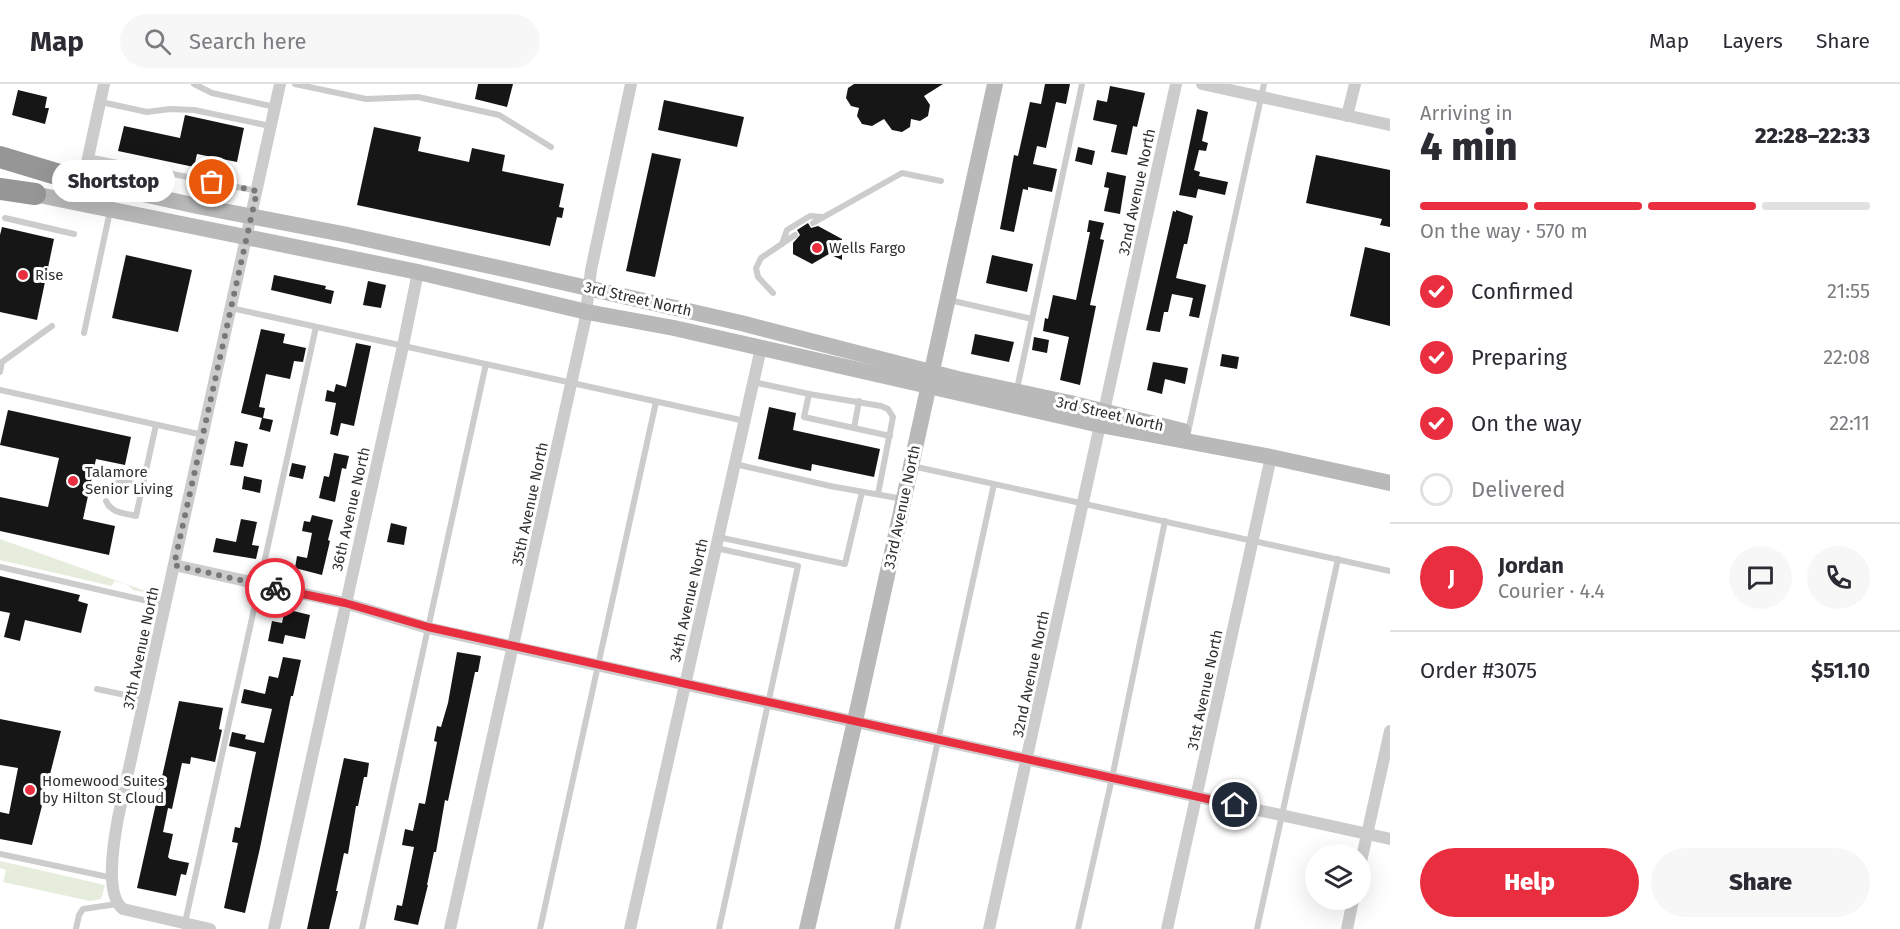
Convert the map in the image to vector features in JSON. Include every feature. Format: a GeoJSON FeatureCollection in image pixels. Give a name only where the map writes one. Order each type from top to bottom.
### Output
{"type":"FeatureCollection","features":[{"type":"Feature","properties":{"kind":"highway"},"geometry":{"type":"LineString","coordinates":[[0,157],[73,179]]}},
{"type":"Feature","properties":{"kind":"highway"},"geometry":{"type":"LineString","coordinates":[[0,188],[35,194]]}},
{"type":"Feature","properties":{"kind":"main road","name":"33rd Avenue North"},"geometry":{"type":"LineString","coordinates":[[807,929],[995,84]]}},
{"type":"Feature","properties":{"kind":"main road","name":"3rd Street North"},"geometry":{"type":"LineString","coordinates":[[0,162],[370,239],[741,323],[930,379],[1390,483]]}},
{"type":"Feature","properties":{"kind":"main road","name":"3rd Street North"},"geometry":{"type":"LineString","coordinates":[[35,194],[418,272],[587,312],[674,328],[761,348],[930,379],[1016,392],[1102,418],[1188,432],[1271,457]]}},
{"type":"Feature","properties":{"kind":"street"},"geometry":{"type":"LineString","coordinates":[[73,179],[88,157],[104,84]]}},
{"type":"Feature","properties":{"kind":"street","name":"37th Avenue North"},"geometry":{"type":"LineString","coordinates":[[117,904],[113,892],[116,831],[280,84]]}},
{"type":"Feature","properties":{"kind":"street","name":"35th Avenue North"},"geometry":{"type":"LineString","coordinates":[[450,929],[572,383],[587,312],[588,288],[631,84]]}},
{"type":"Feature","properties":{"kind":"street","name":"32nd Avenue North"},"geometry":{"type":"LineString","coordinates":[[989,929],[1176,84]]}},
{"type":"Feature","properties":{"kind":"street"},"geometry":{"type":"LineString","coordinates":[[1202,84],[1390,125]]}},
{"type":"Feature","properties":{"kind":"street"},"geometry":{"type":"LineString","coordinates":[[1347,116],[1354,84]]}},
{"type":"Feature","properties":{"kind":"street","name":"36th Avenue North"},"geometry":{"type":"LineString","coordinates":[[274,929],[418,272]]}},
{"type":"Feature","properties":{"kind":"street","name":"34th Avenue North"},"geometry":{"type":"LineString","coordinates":[[630,929],[761,348]]}},
{"type":"Feature","properties":{"kind":"street","name":"31st Avenue North"},"geometry":{"type":"LineString","coordinates":[[1167,929],[1271,457]]}},
{"type":"Feature","properties":{"kind":"street"},"geometry":{"type":"LineString","coordinates":[[174,565],[345,603],[428,627],[1390,839]]}},
{"type":"Feature","properties":{"kind":"street"},"geometry":{"type":"LineString","coordinates":[[1365,844],[1390,731]]}},
{"type":"Feature","properties":{"kind":"street"},"geometry":{"type":"LineString","coordinates":[[117,904],[123,909],[210,929]]}},
{"type":"Feature","properties":{"kind":"street"},"geometry":{"type":"LineString","coordinates":[[1347,929],[1351,910]]}},
{"type":"Feature","properties":{"kind":"lane"},"geometry":{"type":"LineString","coordinates":[[194,84],[212,93],[275,107]]}},
{"type":"Feature","properties":{"kind":"lane"},"geometry":{"type":"LineString","coordinates":[[295,84],[366,99],[418,98],[500,115],[551,147]]}},
{"type":"Feature","properties":{"kind":"lane"},"geometry":{"type":"LineString","coordinates":[[1016,392],[1082,84]]}},
{"type":"Feature","properties":{"kind":"lane"},"geometry":{"type":"LineString","coordinates":[[1188,432],[1264,84]]}},
{"type":"Feature","properties":{"kind":"lane"},"geometry":{"type":"LineString","coordinates":[[100,102],[147,112],[182,108],[270,126]]}},
{"type":"Feature","properties":{"kind":"lane"},"geometry":{"type":"LineString","coordinates":[[88,157],[257,191]]}},
{"type":"Feature","properties":{"kind":"lane"},"geometry":{"type":"LineString","coordinates":[[813,223],[902,173],[941,181]]}},
{"type":"Feature","properties":{"kind":"lane"},"geometry":{"type":"LineString","coordinates":[[84,333],[111,210]]}},
{"type":"Feature","properties":{"kind":"lane"},"geometry":{"type":"LineString","coordinates":[[782,244],[787,230],[810,216],[824,217]]}},
{"type":"Feature","properties":{"kind":"lane"},"geometry":{"type":"LineString","coordinates":[[5,218],[74,234]]}},
{"type":"Feature","properties":{"kind":"lane"},"geometry":{"type":"LineString","coordinates":[[772,293],[758,277],[756,268],[761,258],[795,235]]}},
{"type":"Feature","properties":{"kind":"lane"},"geometry":{"type":"LineString","coordinates":[[948,300],[1032,318]]}},
{"type":"Feature","properties":{"kind":"lane"},"geometry":{"type":"LineString","coordinates":[[230,308],[745,421]]}},
{"type":"Feature","properties":{"kind":"lane"},"geometry":{"type":"LineString","coordinates":[[0,372],[2,362],[52,326]]}},
{"type":"Feature","properties":{"kind":"lane"},"geometry":{"type":"LineString","coordinates":[[185,923],[316,327]]}},
{"type":"Feature","properties":{"kind":"lane"},"geometry":{"type":"LineString","coordinates":[[362,929],[486,364]]}},
{"type":"Feature","properties":{"kind":"lane"},"geometry":{"type":"LineString","coordinates":[[753,382],[808,394],[859,401],[888,409],[893,417],[878,494]]}},
{"type":"Feature","properties":{"kind":"lane"},"geometry":{"type":"LineString","coordinates":[[0,390],[203,435]]}},
{"type":"Feature","properties":{"kind":"lane"},"geometry":{"type":"LineString","coordinates":[[808,394],[804,417],[890,436]]}},
{"type":"Feature","properties":{"kind":"lane"},"geometry":{"type":"LineString","coordinates":[[854,428],[859,401]]}},
{"type":"Feature","properties":{"kind":"lane"},"geometry":{"type":"LineString","coordinates":[[540,929],[656,402]]}},
{"type":"Feature","properties":{"kind":"lane"},"geometry":{"type":"LineString","coordinates":[[106,501],[109,508],[115,512],[136,516],[156,425]]}},
{"type":"Feature","properties":{"kind":"lane"},"geometry":{"type":"LineString","coordinates":[[735,464],[904,499]]}},
{"type":"Feature","properties":{"kind":"lane"},"geometry":{"type":"LineString","coordinates":[[911,466],[1390,571]]}},
{"type":"Feature","properties":{"kind":"lane"},"geometry":{"type":"LineString","coordinates":[[109,489],[114,483],[123,481],[142,486]]}},
{"type":"Feature","properties":{"kind":"lane"},"geometry":{"type":"LineString","coordinates":[[897,929],[994,484]]}},
{"type":"Feature","properties":{"kind":"lane"},"geometry":{"type":"LineString","coordinates":[[717,543],[845,564],[862,492]]}},
{"type":"Feature","properties":{"kind":"lane"},"geometry":{"type":"LineString","coordinates":[[1078,929],[1165,522]]}},
{"type":"Feature","properties":{"kind":"lane"},"geometry":{"type":"LineString","coordinates":[[717,543],[798,566],[719,929]]}},
{"type":"Feature","properties":{"kind":"lane"},"geometry":{"type":"LineString","coordinates":[[1257,929],[1338,560]]}},
{"type":"Feature","properties":{"kind":"lane"},"geometry":{"type":"LineString","coordinates":[[0,567],[165,606]]}},
{"type":"Feature","properties":{"kind":"lane"},"geometry":{"type":"LineString","coordinates":[[98,689],[145,700]]}},
{"type":"Feature","properties":{"kind":"lane"},"geometry":{"type":"LineString","coordinates":[[0,854],[113,878]]}},
{"type":"Feature","properties":{"kind":"lane"},"geometry":{"type":"LineString","coordinates":[[76,929],[81,911],[117,904]]}},
{"type":"Feature","properties":{"kind":"green space"},"geometry":{"type":"Polygon","coordinates":[[[0,539],[154,594],[133,590],[128,585],[115,581],[111,586],[0,560],[0,539]]]}},
{"type":"Feature","properties":{"kind":"green space"},"geometry":{"type":"Polygon","coordinates":[[[0,861],[105,885],[101,899],[90,901],[3,882],[6,870],[0,868],[0,861]]]}},
{"type":"Feature","properties":{"kind":"building"},"geometry":{"type":"Polygon","coordinates":[[[478,84],[513,84],[507,107],[475,99],[478,84]]]}},
{"type":"Feature","properties":{"kind":"building"},"geometry":{"type":"Polygon","coordinates":[[[854,84],[943,84],[924,96],[930,105],[928,116],[920,121],[911,119],[910,127],[902,132],[892,130],[884,119],[872,126],[862,124],[857,116],[859,108],[851,106],[846,98],[848,88],[854,84]]]}},
{"type":"Feature","properties":{"kind":"building"},"geometry":{"type":"Polygon","coordinates":[[[1045,84],[1070,84],[1066,104],[1056,102],[1046,148],[1037,146],[1033,164],[1057,169],[1052,192],[1028,187],[1028,190],[1023,189],[1014,232],[1000,229],[1014,155],[1018,156],[1030,102],[1041,104],[1045,84]]]}},
{"type":"Feature","properties":{"kind":"building"},"geometry":{"type":"Polygon","coordinates":[[[1110,86],[1145,93],[1137,127],[1133,126],[1127,155],[1111,152],[1117,125],[1093,120],[1097,100],[1107,102],[1110,86]]]}},
{"type":"Feature","properties":{"kind":"building"},"geometry":{"type":"Polygon","coordinates":[[[18,90],[47,97],[45,108],[49,108],[45,124],[12,115],[18,90]]]}},
{"type":"Feature","properties":{"kind":"building"},"geometry":{"type":"Polygon","coordinates":[[[664,100],[744,117],[737,147],[658,130],[664,100]]]}},
{"type":"Feature","properties":{"kind":"building"},"geometry":{"type":"Polygon","coordinates":[[[1197,109],[1208,112],[1202,141],[1208,143],[1206,151],[1199,150],[1194,170],[1200,172],[1199,176],[1228,182],[1225,195],[1198,189],[1196,198],[1179,195],[1197,109]]]}},
{"type":"Feature","properties":{"kind":"building"},"geometry":{"type":"Polygon","coordinates":[[[185,115],[244,128],[237,162],[197,154],[194,167],[118,151],[124,126],[180,138],[185,115]]]}},
{"type":"Feature","properties":{"kind":"building"},"geometry":{"type":"Polygon","coordinates":[[[374,127],[421,137],[418,151],[469,162],[472,148],[505,155],[502,171],[564,184],[559,207],[564,208],[562,218],[557,217],[550,246],[357,205],[374,127]]]}},
{"type":"Feature","properties":{"kind":"building"},"geometry":{"type":"Polygon","coordinates":[[[1078,147],[1095,151],[1092,165],[1075,161],[1078,147]]]}},
{"type":"Feature","properties":{"kind":"building"},"geometry":{"type":"Polygon","coordinates":[[[652,153],[681,159],[655,277],[626,271],[652,153]]]}},
{"type":"Feature","properties":{"kind":"building"},"geometry":{"type":"Polygon","coordinates":[[[1316,155],[1390,170],[1390,227],[1380,225],[1382,219],[1306,203],[1316,155]]]}},
{"type":"Feature","properties":{"kind":"building"},"geometry":{"type":"Polygon","coordinates":[[[1107,172],[1126,176],[1120,214],[1104,211],[1109,188],[1104,187],[1107,172]]]}},
{"type":"Feature","properties":{"kind":"building"},"geometry":{"type":"Polygon","coordinates":[[[1176,210],[1193,216],[1176,278],[1206,285],[1199,318],[1189,316],[1193,298],[1172,294],[1168,312],[1164,312],[1160,332],[1146,330],[1173,211],[1176,212],[1176,210]]]}},
{"type":"Feature","properties":{"kind":"building"},"geometry":{"type":"Polygon","coordinates":[[[1089,220],[1104,223],[1100,239],[1104,240],[1090,305],[1096,306],[1080,385],[1060,380],[1069,337],[1043,331],[1053,295],[1076,300],[1090,232],[1087,232],[1089,220]]]}},
{"type":"Feature","properties":{"kind":"building","name":"Wells Fargo"},"geometry":{"type":"Polygon","coordinates":[[[808,223],[811,228],[818,226],[842,239],[842,260],[829,254],[812,264],[793,254],[793,243],[800,235],[797,230],[808,223]]]}},
{"type":"Feature","properties":{"kind":"building","name":"Rise"},"geometry":{"type":"Polygon","coordinates":[[[2,227],[54,239],[37,320],[0,312],[0,235],[2,227]]]}},
{"type":"Feature","properties":{"kind":"building"},"geometry":{"type":"Polygon","coordinates":[[[1365,247],[1390,253],[1390,326],[1350,316],[1365,247]]]}},
{"type":"Feature","properties":{"kind":"building"},"geometry":{"type":"Polygon","coordinates":[[[126,255],[192,270],[178,332],[112,318],[126,255]]]}},
{"type":"Feature","properties":{"kind":"building"},"geometry":{"type":"Polygon","coordinates":[[[992,255],[1033,264],[1027,292],[986,283],[992,255]]]}},
{"type":"Feature","properties":{"kind":"building"},"geometry":{"type":"Polygon","coordinates":[[[274,275],[326,286],[325,289],[334,291],[331,304],[271,290],[274,275]]]}},
{"type":"Feature","properties":{"kind":"building"},"geometry":{"type":"Polygon","coordinates":[[[368,281],[386,285],[381,308],[363,305],[368,281]]]}},
{"type":"Feature","properties":{"kind":"building"},"geometry":{"type":"Polygon","coordinates":[[[261,329],[285,334],[283,343],[306,348],[303,362],[294,361],[290,379],[266,374],[259,407],[265,408],[263,418],[273,420],[270,432],[259,429],[262,418],[241,413],[261,329]]]}},
{"type":"Feature","properties":{"kind":"building"},"geometry":{"type":"Polygon","coordinates":[[[975,334],[1014,342],[1009,362],[971,354],[975,334]]]}},
{"type":"Feature","properties":{"kind":"building"},"geometry":{"type":"Polygon","coordinates":[[[1034,337],[1049,340],[1047,353],[1032,350],[1034,337]]]}},
{"type":"Feature","properties":{"kind":"building"},"geometry":{"type":"Polygon","coordinates":[[[356,343],[371,346],[354,426],[341,423],[338,436],[330,434],[336,403],[325,401],[327,390],[334,392],[336,384],[346,387],[356,343]]]}},
{"type":"Feature","properties":{"kind":"building"},"geometry":{"type":"Polygon","coordinates":[[[1222,354],[1239,357],[1237,369],[1220,366],[1222,354]]]}},
{"type":"Feature","properties":{"kind":"building"},"geometry":{"type":"Polygon","coordinates":[[[1153,362],[1188,368],[1185,384],[1165,379],[1162,394],[1147,390],[1153,362]]]}},
{"type":"Feature","properties":{"kind":"building"},"geometry":{"type":"Polygon","coordinates":[[[769,407],[796,413],[793,430],[880,449],[874,477],[812,464],[811,471],[758,459],[769,407]]]}},
{"type":"Feature","properties":{"kind":"building","name":"Talamore Senior Living"},"geometry":{"type":"Polygon","coordinates":[[[8,410],[131,437],[125,465],[96,459],[83,519],[115,526],[109,555],[0,531],[0,497],[48,507],[59,458],[0,445],[8,410]]]}},
{"type":"Feature","properties":{"kind":"building"},"geometry":{"type":"Polygon","coordinates":[[[235,441],[248,444],[243,467],[230,465],[235,441]]]}},
{"type":"Feature","properties":{"kind":"building"},"geometry":{"type":"Polygon","coordinates":[[[334,453],[349,456],[346,469],[342,468],[335,502],[319,498],[324,476],[329,477],[334,453]]]}},
{"type":"Feature","properties":{"kind":"building"},"geometry":{"type":"Polygon","coordinates":[[[292,463],[306,466],[303,479],[289,476],[292,463]]]}},
{"type":"Feature","properties":{"kind":"building"},"geometry":{"type":"Polygon","coordinates":[[[244,476],[262,480],[260,493],[242,489],[244,476]]]}},
{"type":"Feature","properties":{"kind":"building"},"geometry":{"type":"Polygon","coordinates":[[[312,515],[333,520],[322,575],[295,568],[297,556],[307,558],[312,533],[302,531],[304,521],[310,522],[312,515]]]}},
{"type":"Feature","properties":{"kind":"building"},"geometry":{"type":"Polygon","coordinates":[[[241,519],[257,522],[252,545],[259,546],[256,559],[213,552],[216,538],[236,542],[241,519]]]}},
{"type":"Feature","properties":{"kind":"building"},"geometry":{"type":"Polygon","coordinates":[[[391,523],[407,527],[404,545],[387,542],[391,523]]]}},
{"type":"Feature","properties":{"kind":"building"},"geometry":{"type":"Polygon","coordinates":[[[0,576],[80,595],[78,601],[88,604],[81,633],[25,620],[20,641],[4,637],[10,613],[0,611],[0,576]]]}},
{"type":"Feature","properties":{"kind":"building"},"geometry":{"type":"Polygon","coordinates":[[[285,609],[310,615],[305,639],[285,635],[283,644],[268,641],[272,621],[282,623],[285,609]]]}},
{"type":"Feature","properties":{"kind":"building"},"geometry":{"type":"Polygon","coordinates":[[[457,652],[481,656],[478,672],[475,672],[448,801],[445,800],[436,852],[434,852],[418,925],[394,920],[397,905],[402,906],[414,847],[402,845],[405,829],[413,831],[419,803],[425,804],[437,742],[434,741],[437,726],[441,727],[448,703],[457,652]]]}},
{"type":"Feature","properties":{"kind":"building"},"geometry":{"type":"Polygon","coordinates":[[[283,657],[301,660],[293,696],[291,696],[245,913],[224,908],[238,843],[232,842],[235,827],[240,828],[256,752],[229,746],[232,732],[246,735],[245,739],[264,743],[272,709],[241,703],[244,689],[265,694],[269,676],[278,678],[283,657]]]}},
{"type":"Feature","properties":{"kind":"building"},"geometry":{"type":"Polygon","coordinates":[[[179,701],[223,708],[219,729],[222,730],[215,762],[191,757],[190,764],[182,763],[172,809],[168,808],[163,832],[173,834],[168,857],[189,863],[186,875],[181,874],[176,896],[137,888],[179,701]]]}},
{"type":"Feature","properties":{"kind":"building","name":"Homewood Suites by Hilton St Cloud"},"geometry":{"type":"Polygon","coordinates":[[[0,719],[61,731],[32,845],[0,839],[0,812],[9,814],[18,768],[0,765],[0,719]]]}},
{"type":"Feature","properties":{"kind":"building"},"geometry":{"type":"Polygon","coordinates":[[[344,758],[369,763],[367,777],[364,777],[358,806],[356,806],[348,854],[344,853],[329,929],[307,929],[344,758]]]}},
{"type":"Feature","properties":{"kind":"way so far"},"geometry":{"type":"LineString","coordinates":[[212,182],[257,191],[174,565],[275,588]]}},
{"type":"Feature","properties":{"kind":"place","name":"Shortstop"},"geometry":{"type":"Point","coordinates":[212,182]}},
{"type":"Feature","properties":{"kind":"place","name":"Wells Fargo"},"geometry":{"type":"Point","coordinates":[817,248]}},
{"type":"Feature","properties":{"kind":"place","name":"Rise"},"geometry":{"type":"Point","coordinates":[23,275]}},
{"type":"Feature","properties":{"kind":"place","name":"Talamore Senior Living"},"geometry":{"type":"Point","coordinates":[73,481]}},
{"type":"Feature","properties":{"kind":"place","name":"Homewood Suites by Hilton St Cloud"},"geometry":{"type":"Point","coordinates":[30,790]}},
{"type":"Feature","properties":{"kind":"route"},"geometry":{"type":"LineString","coordinates":[[275,588],[345,603],[428,627],[1235,805]]}}]}
